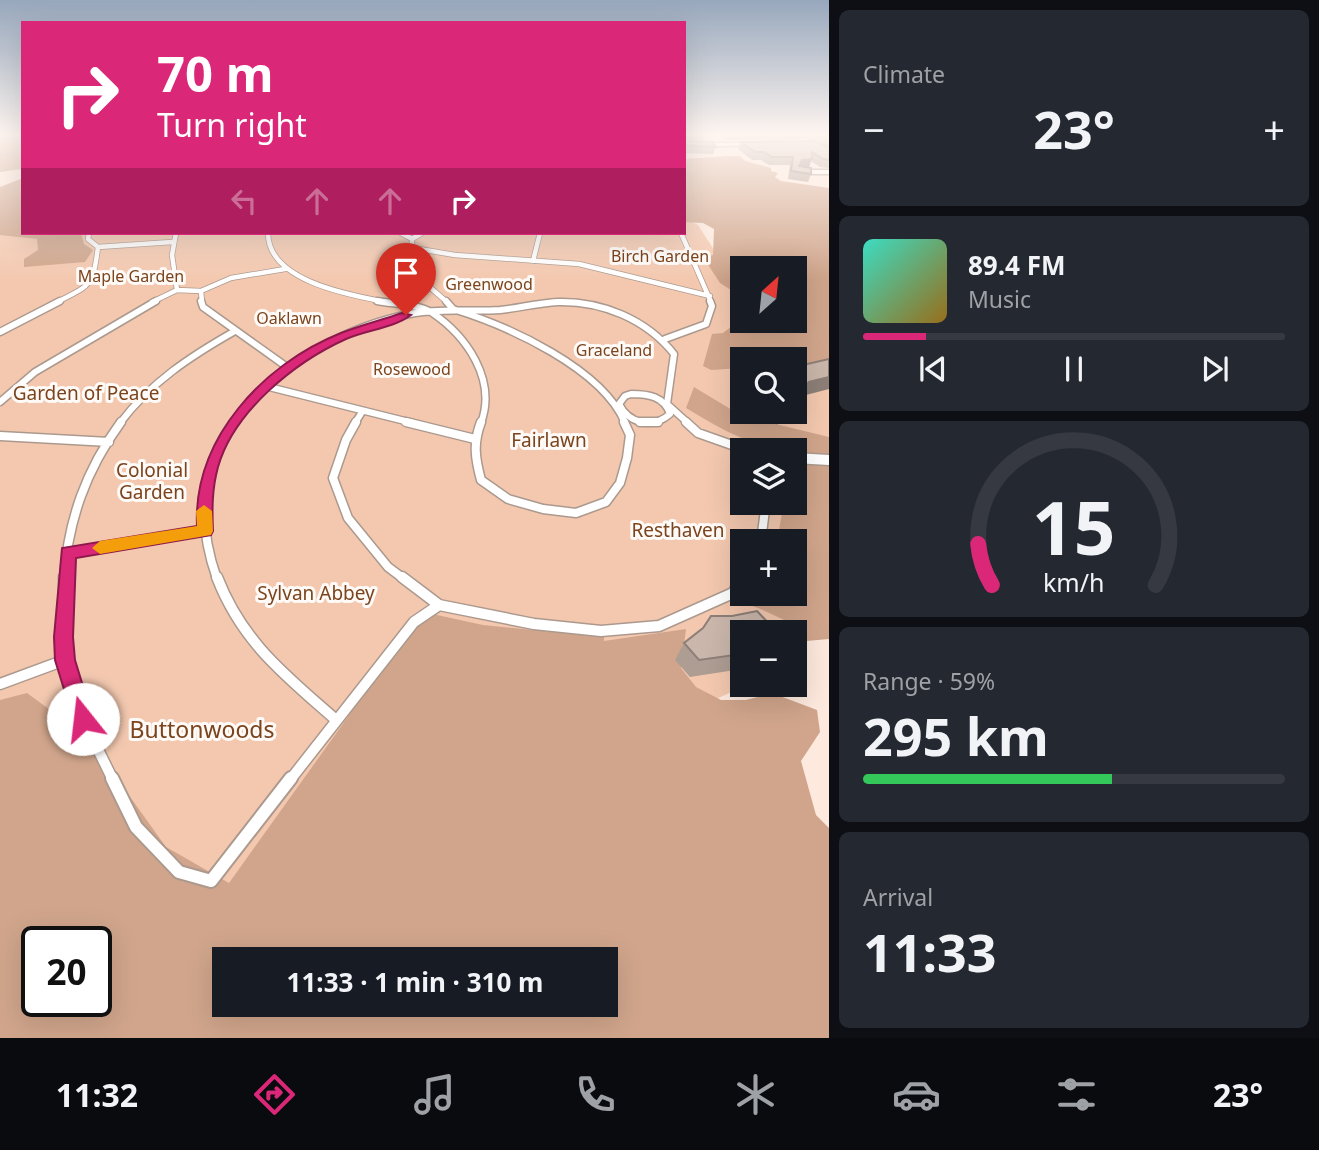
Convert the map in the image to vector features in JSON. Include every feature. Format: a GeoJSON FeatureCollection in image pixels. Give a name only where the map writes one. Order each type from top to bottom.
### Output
{"type":"FeatureCollection","features":[{"type":"Feature","properties":{"kind":"street"},"geometry":{"type":"LineString","coordinates":[[807,459],[829,460]]}},
{"type":"Feature","properties":{"kind":"lane"},"geometry":{"type":"LineString","coordinates":[[89,235],[88,239],[98,247],[172,242]]}},
{"type":"Feature","properties":{"kind":"lane"},"geometry":{"type":"LineString","coordinates":[[175,235],[171,261],[177,290]]}},
{"type":"Feature","properties":{"kind":"lane"},"geometry":{"type":"LineString","coordinates":[[268,235],[268,243],[275,258],[285,269],[343,294],[429,311],[469,347],[483,375],[486,409],[475,439],[475,456],[481,480],[508,499],[542,509],[576,513],[606,502],[620,483],[630,435],[619,404],[625,396],[638,394],[654,397],[667,404],[698,433],[730,444]]}},
{"type":"Feature","properties":{"kind":"lane"},"geometry":{"type":"LineString","coordinates":[[405,235],[412,239]]}},
{"type":"Feature","properties":{"kind":"lane"},"geometry":{"type":"LineString","coordinates":[[412,239],[419,235]]}},
{"type":"Feature","properties":{"kind":"lane"},"geometry":{"type":"LineString","coordinates":[[533,261],[540,235]]}},
{"type":"Feature","properties":{"kind":"lane"},"geometry":{"type":"LineString","coordinates":[[665,339],[706,324],[712,306],[682,235]]}},
{"type":"Feature","properties":{"kind":"lane"},"geometry":{"type":"LineString","coordinates":[[335,719],[277,667],[239,624],[216,577],[205,531],[203,501],[211,465],[233,426],[265,386],[287,367],[344,335],[429,311],[453,309],[513,308],[562,302],[615,312],[645,325],[665,339],[674,354],[667,404],[670,414],[654,423],[637,421],[558,355],[453,309],[442,296],[411,271],[409,254],[413,248],[412,239]]}},
{"type":"Feature","properties":{"kind":"lane"},"geometry":{"type":"LineString","coordinates":[[0,332],[85,288],[94,277],[98,247]]}},
{"type":"Feature","properties":{"kind":"lane"},"geometry":{"type":"LineString","coordinates":[[413,248],[481,258],[612,270],[710,296]]}},
{"type":"Feature","properties":{"kind":"lane"},"geometry":{"type":"LineString","coordinates":[[0,402],[36,372],[82,341],[177,290],[201,291],[232,277],[285,269]]}},
{"type":"Feature","properties":{"kind":"lane"},"geometry":{"type":"LineString","coordinates":[[201,291],[204,307],[287,367]]}},
{"type":"Feature","properties":{"kind":"lane"},"geometry":{"type":"LineString","coordinates":[[235,331],[199,351],[143,395],[109,442],[80,496],[69,531],[63,637],[65,660],[83,719],[136,827],[179,872],[211,881],[335,719],[414,622],[439,605]]}},
{"type":"Feature","properties":{"kind":"lane"},"geometry":{"type":"LineString","coordinates":[[265,386],[475,439]]}},
{"type":"Feature","properties":{"kind":"lane"},"geometry":{"type":"LineString","coordinates":[[362,412],[346,440],[333,478],[348,518],[388,567],[439,605],[547,626],[601,631],[659,626],[730,594]]}},
{"type":"Feature","properties":{"kind":"lane"},"geometry":{"type":"LineString","coordinates":[[0,436],[109,442]]}},
{"type":"Feature","properties":{"kind":"lane"},"geometry":{"type":"LineString","coordinates":[[68,553],[205,531]]}},
{"type":"Feature","properties":{"kind":"lane"},"geometry":{"type":"LineString","coordinates":[[0,684],[65,660]]}},
{"type":"Feature","properties":{"kind":"green space"},"geometry":{"type":"Polygon","coordinates":[[[686,219],[698,225],[730,274],[730,333],[771,333],[802,347],[730,347],[730,424],[807,424],[807,349],[829,359],[829,447],[807,563],[807,529],[730,529],[730,606],[799,606],[796,620],[730,620],[730,693],[250,912],[0,720],[0,235],[686,235],[686,219]]]}},
{"type":"Feature","properties":{"kind":"shaded area"},"geometry":{"type":"Polygon","coordinates":[[[21,183],[21,235],[82,235],[84,244],[93,250],[85,262],[24,267],[24,259],[38,250],[37,239],[0,235],[0,187],[21,183]]]}},
{"type":"Feature","properties":{"kind":"shaded area"},"geometry":{"type":"Polygon","coordinates":[[[686,183],[798,183],[829,188],[829,365],[807,366],[807,347],[730,347],[730,369],[711,370],[703,366],[712,334],[723,333],[730,327],[730,333],[807,333],[807,256],[730,256],[730,289],[720,283],[703,257],[713,255],[714,229],[703,223],[686,222],[686,183]]]}},
{"type":"Feature","properties":{"kind":"shaded area"},"geometry":{"type":"Polygon","coordinates":[[[694,387],[730,409],[730,424],[775,424],[829,437],[829,639],[807,641],[807,620],[785,620],[752,606],[807,606],[807,529],[779,529],[782,515],[807,515],[807,438],[743,438],[686,408],[694,387]]]}},
{"type":"Feature","properties":{"kind":"shaded area"},"geometry":{"type":"Polygon","coordinates":[[[423,612],[483,625],[604,637],[604,641],[686,629],[681,668],[696,687],[721,700],[783,697],[817,710],[820,732],[801,761],[816,815],[829,828],[829,1038],[0,1038],[0,700],[27,693],[87,737],[166,847],[229,883],[423,612]]]}},
{"type":"Feature","properties":{"kind":"building"},"geometry":{"type":"Polygon","coordinates":[[[829,359],[829,377],[807,384],[807,364],[829,359]]]}},
{"type":"Feature","properties":{"kind":"building"},"geometry":{"type":"Polygon","coordinates":[[[757,611],[765,620],[730,620],[730,656],[699,660],[684,643],[703,628],[711,616],[732,616],[757,611]]]}},
{"type":"Feature","properties":{"kind":"slow traffic"},"geometry":{"type":"LineString","coordinates":[[100,548],[205,531],[204,511]]}},
{"type":"Feature","properties":{"kind":"route"},"geometry":{"type":"LineString","coordinates":[[83,719],[65,660],[63,637],[68,553],[205,531],[203,501],[211,465],[246,406],[287,367],[313,352],[344,335],[406,315]]}},
{"type":"Feature","properties":{"kind":"park label","name":"Birch Garden"},"geometry":{"type":"Point","coordinates":[660,256]}},
{"type":"Feature","properties":{"kind":"park label","name":"Maple Garden"},"geometry":{"type":"Point","coordinates":[131,276]}},
{"type":"Feature","properties":{"kind":"park label","name":"Greenwood"},"geometry":{"type":"Point","coordinates":[489,284]}},
{"type":"Feature","properties":{"kind":"park label","name":"Oaklawn"},"geometry":{"type":"Point","coordinates":[289,318]}},
{"type":"Feature","properties":{"kind":"park label","name":"Graceland"},"geometry":{"type":"Point","coordinates":[614,350]}},
{"type":"Feature","properties":{"kind":"park label","name":"Rosewood"},"geometry":{"type":"Point","coordinates":[412,369]}},
{"type":"Feature","properties":{"kind":"park label","name":"Garden of Peace"},"geometry":{"type":"Point","coordinates":[86,393]}},
{"type":"Feature","properties":{"kind":"park label","name":"Fairlawn"},"geometry":{"type":"Point","coordinates":[549,440]}},
{"type":"Feature","properties":{"kind":"park label","name":"Colonial Garden"},"geometry":{"type":"Point","coordinates":[152,481]}},
{"type":"Feature","properties":{"kind":"park label","name":"Resthaven"},"geometry":{"type":"Point","coordinates":[678,530]}},
{"type":"Feature","properties":{"kind":"park label","name":"Sylvan Abbey"},"geometry":{"type":"Point","coordinates":[316,593]}},
{"type":"Feature","properties":{"kind":"park label","name":"Buttonwoods"},"geometry":{"type":"Point","coordinates":[202,729]}}]}
